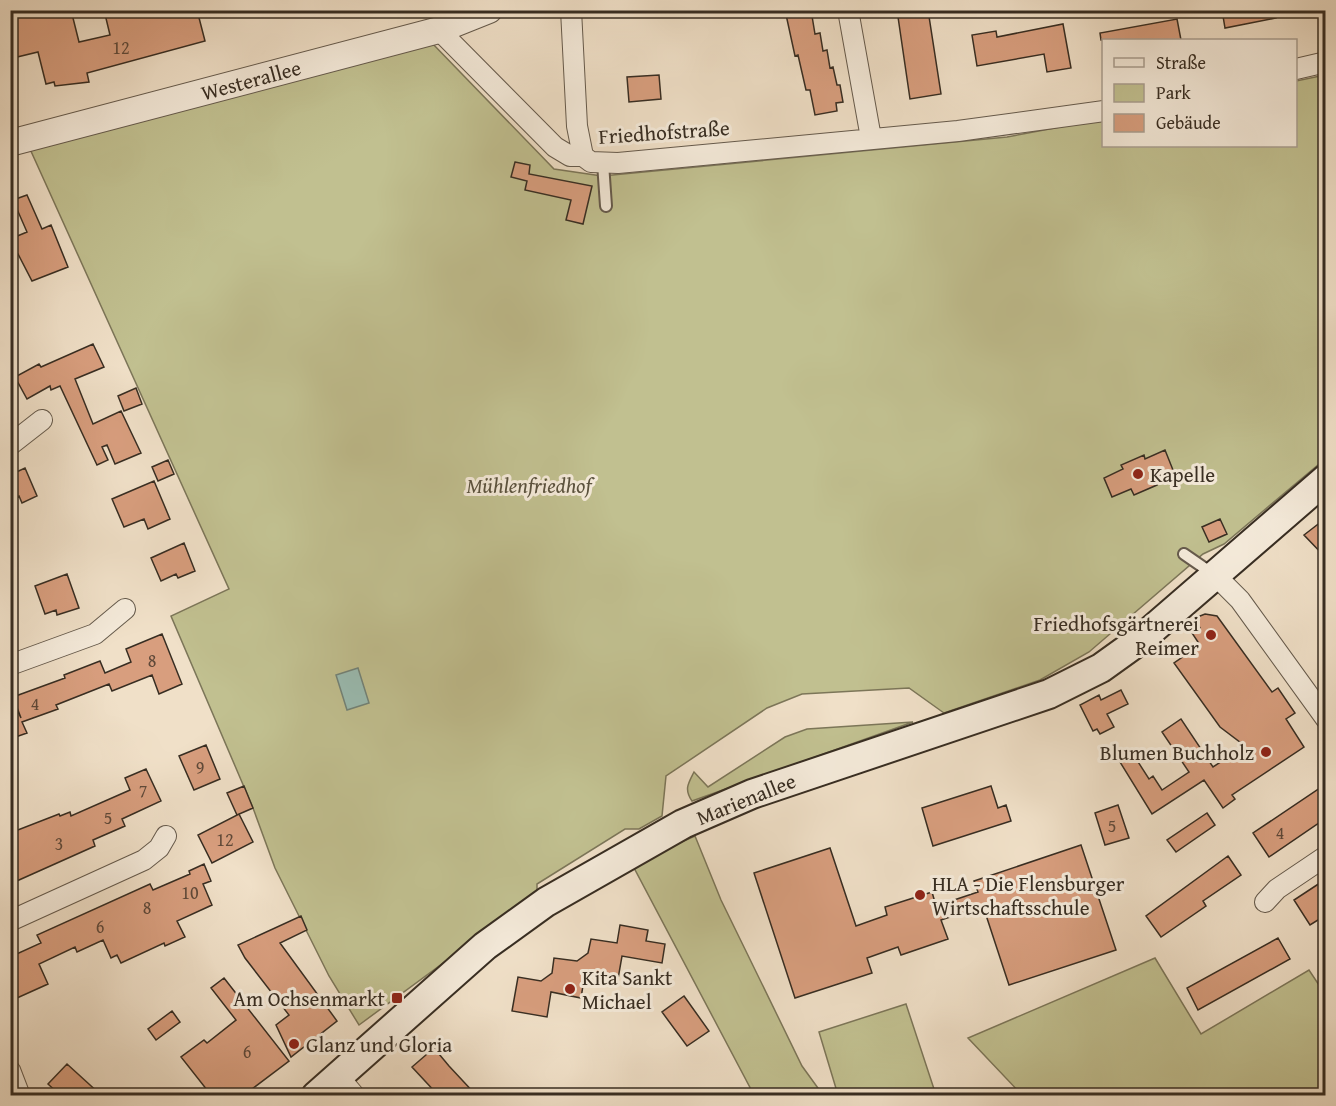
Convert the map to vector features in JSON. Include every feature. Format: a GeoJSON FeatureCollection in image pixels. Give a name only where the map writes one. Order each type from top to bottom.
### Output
{"type":"FeatureCollection","features":[{"type":"Feature","properties":{"kind":"main road","name":"Marienallee"},"geometry":{"type":"LineString","coordinates":[[316,1095],[346,1086],[485,946],[546,902],[683,824],[752,794],[1049,694],[1101,668],[1140,640],[1326,479]]}},
{"type":"Feature","properties":{"kind":"street","name":"Westerallee"},"geometry":{"type":"LineString","coordinates":[[10,143],[440,30],[489,10]]}},
{"type":"Feature","properties":{"kind":"street"},"geometry":{"type":"LineString","coordinates":[[571,10],[577,126],[583,156]]}},
{"type":"Feature","properties":{"kind":"street"},"geometry":{"type":"LineString","coordinates":[[848,10],[871,138]]}},
{"type":"Feature","properties":{"kind":"street","name":"Friedhofstraße"},"geometry":{"type":"LineString","coordinates":[[440,30],[555,147],[570,156],[583,156],[591,162],[603,163],[958,131],[1102,111]]}},
{"type":"Feature","properties":{"kind":"street"},"geometry":{"type":"LineString","coordinates":[[1297,69],[1326,62]]}},
{"type":"Feature","properties":{"kind":"street"},"geometry":{"type":"LineString","coordinates":[[10,445],[42,420]]}},
{"type":"Feature","properties":{"kind":"street"},"geometry":{"type":"LineString","coordinates":[[1214,574],[1240,600],[1326,719]]}},
{"type":"Feature","properties":{"kind":"street"},"geometry":{"type":"LineString","coordinates":[[10,665],[96,634],[125,609]]}},
{"type":"Feature","properties":{"kind":"street"},"geometry":{"type":"LineString","coordinates":[[10,921],[144,860],[159,848],[166,836]]}},
{"type":"Feature","properties":{"kind":"street"},"geometry":{"type":"LineString","coordinates":[[1265,902],[1277,890],[1326,856]]}},
{"type":"Feature","properties":{"kind":"street"},"geometry":{"type":"LineString","coordinates":[[10,1070],[20,1095]]}},
{"type":"Feature","properties":{"kind":"lane"},"geometry":{"type":"LineString","coordinates":[[603,163],[606,206]]}},
{"type":"Feature","properties":{"kind":"lane"},"geometry":{"type":"LineString","coordinates":[[1184,554],[1214,574]]}},
{"type":"Feature","properties":{"kind":"green space","name":"Mühlenfriedhof"},"geometry":{"type":"Polygon","coordinates":[[[431,42],[554,169],[602,176],[1007,137],[1102,119],[1102,147],[1297,147],[1297,81],[1325,75],[1325,459],[1224,544],[1203,554],[1089,652],[1040,680],[944,713],[909,688],[802,694],[767,708],[666,776],[662,816],[639,829],[625,829],[537,884],[537,894],[359,1025],[329,976],[275,868],[253,808],[171,616],[229,589],[30,149],[431,42]]]}},
{"type":"Feature","properties":{"kind":"green space"},"geometry":{"type":"Polygon","coordinates":[[[913,722],[692,801],[688,793],[694,772],[708,787],[785,737],[807,729],[913,722]]]}},
{"type":"Feature","properties":{"kind":"green space"},"geometry":{"type":"Polygon","coordinates":[[[695,836],[721,900],[802,1066],[823,1095],[754,1095],[632,864],[695,836]]]}},
{"type":"Feature","properties":{"kind":"green space"},"geometry":{"type":"Polygon","coordinates":[[[1155,958],[1201,1034],[1309,970],[1325,994],[1325,1095],[1022,1095],[968,1038],[1155,958]]]}},
{"type":"Feature","properties":{"kind":"green space"},"geometry":{"type":"Polygon","coordinates":[[[906,1004],[935,1092],[924,1096],[838,1095],[819,1032],[906,1004]]]}},
{"type":"Feature","properties":{"kind":"water"},"geometry":{"type":"Polygon","coordinates":[[[358,668],[369,703],[347,710],[336,675],[358,668]]]}},
{"type":"Feature","properties":{"kind":"building"},"geometry":{"type":"Polygon","coordinates":[[[33,10],[71,10],[79,42],[110,35],[104,10],[175,10],[175,16],[197,10],[205,41],[87,73],[89,82],[55,86],[54,82],[46,84],[38,52],[13,58],[10,16],[33,10]]]}},
{"type":"Feature","properties":{"kind":"building"},"geometry":{"type":"Polygon","coordinates":[[[785,10],[811,10],[815,34],[820,33],[823,51],[827,50],[830,68],[833,67],[837,85],[840,85],[843,102],[836,103],[837,111],[815,115],[810,90],[806,90],[798,55],[795,56],[785,10]]]}},
{"type":"Feature","properties":{"kind":"building"},"geometry":{"type":"Polygon","coordinates":[[[897,10],[928,10],[941,94],[910,99],[897,10]]]}},
{"type":"Feature","properties":{"kind":"building"},"geometry":{"type":"Polygon","coordinates":[[[1222,10],[1275,10],[1276,18],[1225,28],[1222,10]]]}},
{"type":"Feature","properties":{"kind":"building"},"geometry":{"type":"Polygon","coordinates":[[[1177,19],[1181,39],[1101,40],[1100,33],[1177,19]]]}},
{"type":"Feature","properties":{"kind":"building"},"geometry":{"type":"Polygon","coordinates":[[[1063,24],[1071,68],[1047,72],[1044,54],[977,66],[972,35],[996,31],[997,37],[1063,24]]]}},
{"type":"Feature","properties":{"kind":"building"},"geometry":{"type":"Polygon","coordinates":[[[659,75],[661,99],[629,102],[627,77],[659,75]]]}},
{"type":"Feature","properties":{"kind":"building"},"geometry":{"type":"Polygon","coordinates":[[[515,162],[530,165],[529,174],[592,186],[583,224],[566,220],[571,200],[525,190],[527,181],[511,177],[515,162]]]}},
{"type":"Feature","properties":{"kind":"building"},"geometry":{"type":"Polygon","coordinates":[[[27,195],[42,229],[51,225],[68,267],[32,281],[18,254],[10,257],[10,239],[27,232],[13,200],[27,195]]]}},
{"type":"Feature","properties":{"kind":"building"},"geometry":{"type":"Polygon","coordinates":[[[93,344],[104,367],[75,379],[93,424],[121,411],[141,453],[115,464],[107,445],[102,447],[108,460],[97,465],[60,386],[51,390],[50,386],[27,399],[15,377],[39,364],[41,367],[93,344]]]}},
{"type":"Feature","properties":{"kind":"building"},"geometry":{"type":"Polygon","coordinates":[[[136,388],[142,404],[124,411],[118,396],[136,388]]]}},
{"type":"Feature","properties":{"kind":"building","name":"Kapelle"},"geometry":{"type":"Polygon","coordinates":[[[1165,450],[1173,470],[1154,478],[1157,485],[1134,495],[1131,489],[1112,497],[1104,478],[1123,469],[1121,465],[1144,455],[1145,459],[1165,450]]]}},
{"type":"Feature","properties":{"kind":"building"},"geometry":{"type":"Polygon","coordinates":[[[168,460],[174,474],[158,481],[152,467],[168,460]]]}},
{"type":"Feature","properties":{"kind":"building"},"geometry":{"type":"Polygon","coordinates":[[[25,468],[37,496],[22,503],[19,496],[10,500],[10,475],[25,468]]]}},
{"type":"Feature","properties":{"kind":"building"},"geometry":{"type":"Polygon","coordinates":[[[154,481],[170,519],[148,529],[144,519],[124,527],[112,499],[154,481]]]}},
{"type":"Feature","properties":{"kind":"building"},"geometry":{"type":"Polygon","coordinates":[[[1326,518],[1326,558],[1304,535],[1326,518]]]}},
{"type":"Feature","properties":{"kind":"building"},"geometry":{"type":"Polygon","coordinates":[[[1220,519],[1227,534],[1209,542],[1202,527],[1220,519]]]}},
{"type":"Feature","properties":{"kind":"building"},"geometry":{"type":"Polygon","coordinates":[[[184,543],[195,571],[178,578],[176,574],[161,581],[151,558],[184,543]]]}},
{"type":"Feature","properties":{"kind":"building"},"geometry":{"type":"Polygon","coordinates":[[[67,574],[79,608],[57,615],[56,610],[45,614],[35,586],[67,574]]]}},
{"type":"Feature","properties":{"kind":"building"},"geometry":{"type":"Polygon","coordinates":[[[1205,614],[1217,616],[1272,692],[1278,688],[1295,713],[1286,719],[1304,747],[1232,795],[1235,799],[1223,808],[1204,780],[1152,814],[1120,762],[1133,754],[1149,779],[1153,776],[1162,790],[1189,772],[1162,732],[1181,719],[1213,767],[1245,746],[1220,727],[1174,663],[1200,645],[1192,633],[1200,628],[1195,618],[1205,614]]]}},
{"type":"Feature","properties":{"kind":"building"},"geometry":{"type":"Polygon","coordinates":[[[162,634],[182,684],[159,694],[152,675],[112,691],[109,684],[56,705],[58,709],[22,722],[27,733],[10,739],[10,695],[21,718],[13,697],[65,678],[64,675],[100,661],[105,673],[131,662],[126,649],[162,634]]]}},
{"type":"Feature","properties":{"kind":"building"},"geometry":{"type":"Polygon","coordinates":[[[1121,690],[1128,704],[1107,714],[1114,727],[1100,734],[1097,729],[1093,731],[1080,705],[1099,695],[1101,700],[1121,690]]]}},
{"type":"Feature","properties":{"kind":"building"},"geometry":{"type":"Polygon","coordinates":[[[206,745],[220,779],[194,790],[179,756],[206,745]]]}},
{"type":"Feature","properties":{"kind":"building"},"geometry":{"type":"Polygon","coordinates":[[[146,769],[161,801],[122,819],[125,826],[93,840],[95,846],[10,884],[10,833],[59,814],[60,816],[70,812],[71,816],[130,790],[125,778],[146,769]]]}},
{"type":"Feature","properties":{"kind":"building"},"geometry":{"type":"Polygon","coordinates":[[[1326,784],[1326,818],[1269,857],[1253,833],[1326,784]]]}},
{"type":"Feature","properties":{"kind":"building"},"geometry":{"type":"Polygon","coordinates":[[[244,786],[253,808],[237,815],[227,793],[244,786]]]}},
{"type":"Feature","properties":{"kind":"building"},"geometry":{"type":"Polygon","coordinates":[[[991,786],[998,808],[1006,805],[1011,821],[933,846],[922,808],[991,786]]]}},
{"type":"Feature","properties":{"kind":"building"},"geometry":{"type":"Polygon","coordinates":[[[1118,805],[1129,838],[1105,845],[1095,813],[1118,805]]]}},
{"type":"Feature","properties":{"kind":"building"},"geometry":{"type":"Polygon","coordinates":[[[1207,813],[1215,825],[1176,852],[1167,840],[1207,813]]]}},
{"type":"Feature","properties":{"kind":"building"},"geometry":{"type":"Polygon","coordinates":[[[239,814],[253,842],[212,863],[198,835],[239,814]]]}},
{"type":"Feature","properties":{"kind":"building"},"geometry":{"type":"Polygon","coordinates":[[[1081,845],[1116,950],[1009,985],[983,906],[941,920],[948,939],[901,955],[898,947],[867,958],[872,973],[795,998],[754,873],[830,848],[856,926],[887,915],[885,907],[932,892],[936,906],[978,892],[974,881],[1081,845]]]}},
{"type":"Feature","properties":{"kind":"building"},"geometry":{"type":"Polygon","coordinates":[[[1228,856],[1241,875],[1203,901],[1206,906],[1161,937],[1146,916],[1228,856]]]}},
{"type":"Feature","properties":{"kind":"building"},"geometry":{"type":"Polygon","coordinates":[[[204,864],[211,881],[203,884],[212,905],[177,921],[185,937],[165,946],[164,943],[121,963],[117,955],[111,958],[103,940],[77,952],[75,947],[39,964],[48,984],[17,998],[10,985],[10,957],[41,943],[37,935],[150,884],[153,890],[190,874],[189,871],[204,864]]]}},
{"type":"Feature","properties":{"kind":"building"},"geometry":{"type":"Polygon","coordinates":[[[1326,879],[1326,915],[1310,925],[1294,900],[1326,879]]]}},
{"type":"Feature","properties":{"kind":"building"},"geometry":{"type":"Polygon","coordinates":[[[301,916],[307,930],[280,943],[337,1021],[291,1057],[276,1025],[289,1015],[245,958],[238,945],[301,916]]]}},
{"type":"Feature","properties":{"kind":"building"},"geometry":{"type":"Polygon","coordinates":[[[620,925],[648,930],[646,941],[665,944],[662,963],[622,956],[618,979],[585,973],[581,998],[551,992],[547,1017],[512,1011],[518,977],[541,981],[552,973],[554,958],[577,961],[588,953],[591,939],[617,943],[620,925]]]}},
{"type":"Feature","properties":{"kind":"building"},"geometry":{"type":"Polygon","coordinates":[[[1278,938],[1290,959],[1198,1010],[1187,988],[1278,938]]]}},
{"type":"Feature","properties":{"kind":"building"},"geometry":{"type":"Polygon","coordinates":[[[224,978],[289,1061],[244,1095],[211,1095],[181,1057],[204,1040],[207,1043],[236,1020],[211,988],[224,978]]]}},
{"type":"Feature","properties":{"kind":"building"},"geometry":{"type":"Polygon","coordinates":[[[684,996],[709,1031],[687,1046],[662,1012],[684,996]]]}},
{"type":"Feature","properties":{"kind":"building"},"geometry":{"type":"Polygon","coordinates":[[[172,1011],[180,1022],[156,1040],[148,1029],[172,1011]]]}},
{"type":"Feature","properties":{"kind":"building"},"geometry":{"type":"Polygon","coordinates":[[[434,1048],[476,1095],[438,1095],[412,1067],[434,1048]]]}},
{"type":"Feature","properties":{"kind":"building"},"geometry":{"type":"Polygon","coordinates":[[[67,1064],[101,1095],[60,1095],[48,1084],[67,1064]]]}},
{"type":"Feature","properties":{"kind":"place","name":"Kapelle"},"geometry":{"type":"Point","coordinates":[1138,474]}},
{"type":"Feature","properties":{"kind":"place","name":"Friedhofsgärtnerei Reimer"},"geometry":{"type":"Point","coordinates":[1211,635]}},
{"type":"Feature","properties":{"kind":"place","name":"Blumen Buchholz"},"geometry":{"type":"Point","coordinates":[1266,752]}},
{"type":"Feature","properties":{"kind":"place","name":"HLA - Die Flensburger Wirtschaftsschule"},"geometry":{"type":"Point","coordinates":[920,895]}},
{"type":"Feature","properties":{"kind":"place","name":"Kita Sankt Michael"},"geometry":{"type":"Point","coordinates":[570,989]}},
{"type":"Feature","properties":{"kind":"place","name":"Am Ochsenmarkt"},"geometry":{"type":"Point","coordinates":[397,998]}},
{"type":"Feature","properties":{"kind":"place","name":"Glanz und Gloria"},"geometry":{"type":"Point","coordinates":[294,1044]}}]}
